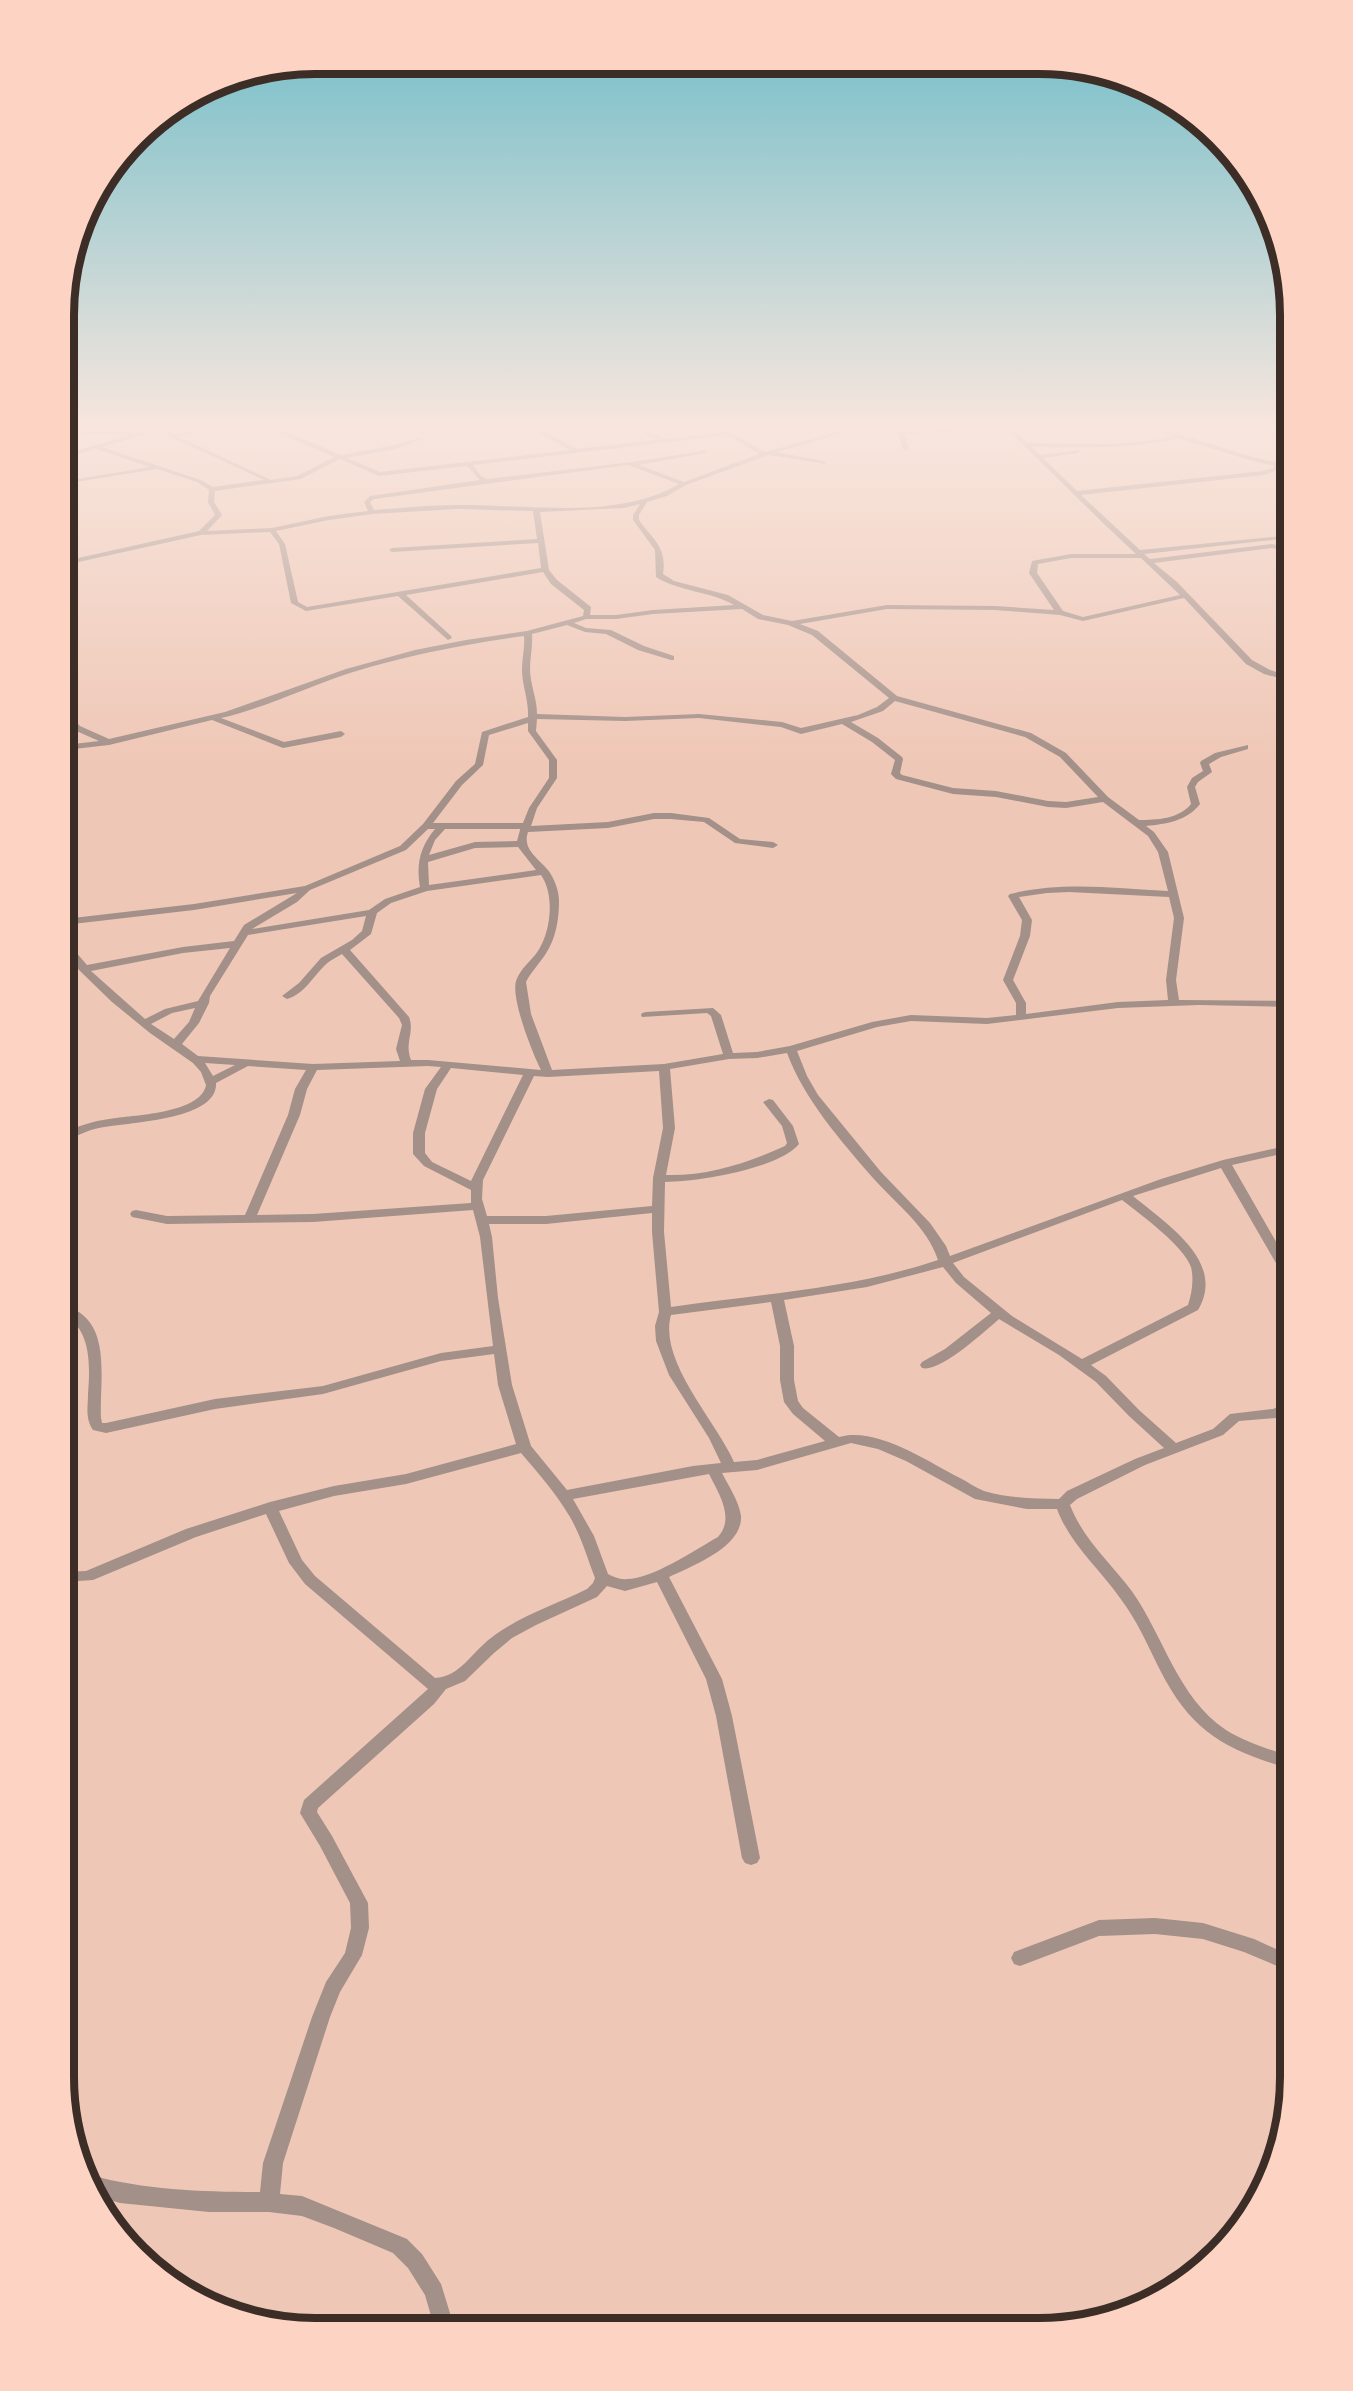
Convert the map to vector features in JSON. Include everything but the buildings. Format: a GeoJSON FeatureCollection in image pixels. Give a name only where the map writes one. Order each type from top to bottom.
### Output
{"type":"FeatureCollection","features":[{"type":"Feature","properties":{"kind":"street"},"geometry":{"type":"LineString","coordinates":[[74,561],[171,540]]}},
{"type":"Feature","properties":{"kind":"street"},"geometry":{"type":"LineString","coordinates":[[279,540],[282,544],[295,603],[303,608],[545,570]]}},
{"type":"Feature","properties":{"kind":"street"},"geometry":{"type":"LineString","coordinates":[[652,540],[659,548],[660,578],[671,583],[715,593],[761,617],[815,633],[894,698],[1035,739],[1066,758],[1106,800],[1151,834],[1163,852],[1179,918],[1171,980],[1174,1003]]}},
{"type":"Feature","properties":{"kind":"street"},"geometry":{"type":"LineString","coordinates":[[1125,540],[1248,662],[1280,676]]}},
{"type":"Feature","properties":{"kind":"street"},"geometry":{"type":"LineString","coordinates":[[1144,556],[1262,540]]}},
{"type":"Feature","properties":{"kind":"street"},"geometry":{"type":"LineString","coordinates":[[392,550],[541,541],[540,553],[545,570],[555,582],[588,609],[586,616]]}},
{"type":"Feature","properties":{"kind":"street"},"geometry":{"type":"LineString","coordinates":[[1060,613],[1033,573],[1035,563],[1071,556],[1210,555],[1272,546],[1280,548]]}},
{"type":"Feature","properties":{"kind":"street"},"geometry":{"type":"LineString","coordinates":[[403,594],[401,595],[447,639]]}},
{"type":"Feature","properties":{"kind":"street"},"geometry":{"type":"LineString","coordinates":[[790,624],[886,607],[972,606],[1060,613],[1089,618],[1184,596]]}},
{"type":"Feature","properties":{"kind":"street"},"geometry":{"type":"LineString","coordinates":[[74,746],[110,742],[212,717],[270,700],[349,671],[418,652],[528,633],[586,616],[615,617],[653,612],[742,607]]}},
{"type":"Feature","properties":{"kind":"street"},"geometry":{"type":"LineString","coordinates":[[567,622],[585,630],[608,632],[641,648],[665,654],[671,658]]}},
{"type":"Feature","properties":{"kind":"street"},"geometry":{"type":"LineString","coordinates":[[528,633],[529,649],[526,671],[533,704],[534,737],[553,760],[553,778],[524,827],[521,844],[544,872],[553,888],[553,917],[545,947],[525,974],[520,993],[539,1059],[548,1074]]}},
{"type":"Feature","properties":{"kind":"street"},"geometry":{"type":"LineString","coordinates":[[74,921],[194,907],[307,888],[403,848],[426,826],[459,783],[479,765],[485,735],[532,717],[631,719],[699,716],[782,725],[801,731],[875,712],[894,698]]}},
{"type":"Feature","properties":{"kind":"street"},"geometry":{"type":"LineString","coordinates":[[212,717],[283,745],[341,734]]}},
{"type":"Feature","properties":{"kind":"street"},"geometry":{"type":"LineString","coordinates":[[843,721],[899,759],[895,774],[899,777],[953,791],[996,794],[1048,804],[1066,805],[1106,800]]}},
{"type":"Feature","properties":{"kind":"street"},"geometry":{"type":"LineString","coordinates":[[74,725],[110,742]]}},
{"type":"Feature","properties":{"kind":"street"},"geometry":{"type":"LineString","coordinates":[[1137,823],[1165,820],[1193,809],[1196,804],[1191,787],[1195,780],[1208,772],[1204,763],[1218,755],[1245,747]]}},
{"type":"Feature","properties":{"kind":"street"},"geometry":{"type":"LineString","coordinates":[[426,826],[608,825],[654,816],[671,816],[706,820],[738,842],[773,845]]}},
{"type":"Feature","properties":{"kind":"street"},"geometry":{"type":"LineString","coordinates":[[425,888],[423,860],[429,841],[442,826]]}},
{"type":"Feature","properties":{"kind":"street"},"geometry":{"type":"LineString","coordinates":[[423,860],[475,844],[521,844]]}},
{"type":"Feature","properties":{"kind":"street"},"geometry":{"type":"LineString","coordinates":[[244,933],[372,912],[402,894],[425,888],[544,872]]}},
{"type":"Feature","properties":{"kind":"street"},"geometry":{"type":"LineString","coordinates":[[175,1044],[188,1030],[204,1003],[205,996],[244,933],[257,920],[293,902],[307,888]]}},
{"type":"Feature","properties":{"kind":"street"},"geometry":{"type":"LineString","coordinates":[[1021,1018],[1021,1003],[1008,980],[1025,936],[1027,920],[1012,898],[1013,896],[1027,892],[1072,890],[1174,894]]}},
{"type":"Feature","properties":{"kind":"street"},"geometry":{"type":"LineString","coordinates":[[287,996],[303,985],[325,960],[367,932],[372,912]]}},
{"type":"Feature","properties":{"kind":"street"},"geometry":{"type":"LineString","coordinates":[[84,969],[152,955],[238,944]]}},
{"type":"Feature","properties":{"kind":"street"},"geometry":{"type":"LineString","coordinates":[[344,949],[353,962],[404,1017],[407,1025],[402,1049],[406,1063]]}},
{"type":"Feature","properties":{"kind":"street"},"geometry":{"type":"LineString","coordinates":[[74,957],[84,969],[144,1023],[198,1059],[211,1081],[211,1088],[202,1102],[188,1108],[168,1114],[88,1125],[74,1132]]}},
{"type":"Feature","properties":{"kind":"street"},"geometry":{"type":"LineString","coordinates":[[198,1059],[313,1067],[406,1063],[548,1074],[664,1067],[729,1056],[757,1055],[791,1049],[899,1019],[987,1021],[1106,1006],[1241,1002],[1280,1004]]}},
{"type":"Feature","properties":{"kind":"street"},"geometry":{"type":"LineString","coordinates":[[144,1023],[170,1011],[204,1003]]}},
{"type":"Feature","properties":{"kind":"street"},"geometry":{"type":"LineString","coordinates":[[646,1015],[709,1011],[716,1015],[729,1056]]}},
{"type":"Feature","properties":{"kind":"street"},"geometry":{"type":"LineString","coordinates":[[791,1049],[801,1076],[813,1096],[877,1175],[921,1221],[940,1246],[945,1261],[975,1294],[999,1313],[1082,1364],[1101,1379],[1174,1449]]}},
{"type":"Feature","properties":{"kind":"street"},"geometry":{"type":"LineString","coordinates":[[211,1081],[241,1065],[256,1064]]}},
{"type":"Feature","properties":{"kind":"street"},"geometry":{"type":"LineString","coordinates":[[448,1065],[431,1089],[419,1132],[419,1154],[428,1164],[476,1188]]}},
{"type":"Feature","properties":{"kind":"street"},"geometry":{"type":"LineString","coordinates":[[249,1219],[294,1115],[301,1089],[313,1067]]}},
{"type":"Feature","properties":{"kind":"street"},"geometry":{"type":"LineString","coordinates":[[664,1067],[669,1128],[658,1178],[658,1245],[662,1264],[665,1312],[661,1330],[674,1371],[715,1437],[730,1468]]}},
{"type":"Feature","properties":{"kind":"street"},"geometry":{"type":"LineString","coordinates":[[270,1508],[296,1563],[309,1580],[426,1680],[440,1685],[457,1680],[489,1647],[514,1630],[592,1593],[600,1585],[602,1578],[587,1536],[564,1496],[524,1447],[505,1385],[492,1298],[489,1254],[476,1188],[482,1170],[529,1074]]}},
{"type":"Feature","properties":{"kind":"street"},"geometry":{"type":"LineString","coordinates":[[658,1178],[683,1180],[718,1173],[758,1162],[789,1148],[793,1144],[787,1123],[768,1102]]}},
{"type":"Feature","properties":{"kind":"street"},"geometry":{"type":"LineString","coordinates":[[665,1312],[801,1295],[885,1278],[945,1261],[1124,1195],[1225,1164],[1280,1150]]}},
{"type":"Feature","properties":{"kind":"street"},"geometry":{"type":"LineString","coordinates":[[1225,1164],[1280,1257]]}},
{"type":"Feature","properties":{"kind":"street"},"geometry":{"type":"LineString","coordinates":[[1082,1364],[1193,1307],[1197,1300],[1196,1264],[1186,1251],[1124,1195]]}},
{"type":"Feature","properties":{"kind":"street"},"geometry":{"type":"LineString","coordinates":[[136,1214],[167,1220],[480,1213],[546,1220],[658,1209]]}},
{"type":"Feature","properties":{"kind":"street"},"geometry":{"type":"LineString","coordinates":[[777,1298],[787,1346],[788,1389],[791,1402],[798,1411],[836,1442]]}},
{"type":"Feature","properties":{"kind":"street"},"geometry":{"type":"LineString","coordinates":[[927,1365],[950,1352],[999,1313]]}},
{"type":"Feature","properties":{"kind":"street"},"geometry":{"type":"LineString","coordinates":[[74,1315],[86,1326],[92,1350],[96,1379],[94,1421],[98,1427],[106,1428],[215,1404],[323,1390],[441,1357],[501,1349]]}},
{"type":"Feature","properties":{"kind":"street"},"geometry":{"type":"LineString","coordinates":[[564,1496],[713,1469],[757,1465],[851,1438],[882,1445],[989,1498],[1026,1504],[1062,1504],[1072,1495],[1140,1462],[1218,1432],[1235,1417],[1280,1411]]}},
{"type":"Feature","properties":{"kind":"street"},"geometry":{"type":"LineString","coordinates":[[74,1577],[88,1576],[223,1521],[334,1491],[406,1479],[524,1447]]}},
{"type":"Feature","properties":{"kind":"street"},"geometry":{"type":"LineString","coordinates":[[602,1578],[625,1585],[660,1574],[731,1535],[735,1523],[731,1506],[713,1469]]}},
{"type":"Feature","properties":{"kind":"street"},"geometry":{"type":"LineString","coordinates":[[1062,1504],[1065,1513],[1091,1553],[1127,1595],[1152,1637],[1177,1687],[1200,1718],[1220,1735],[1252,1752],[1280,1760]]}},
{"type":"Feature","properties":{"kind":"street"},"geometry":{"type":"LineString","coordinates":[[660,1574],[714,1679],[724,1716],[751,1858]]}},
{"type":"Feature","properties":{"kind":"street"},"geometry":{"type":"LineString","coordinates":[[269,2202],[273,2163],[321,2017],[332,1988],[353,1955],[360,1928],[359,1903],[326,1841],[308,1813],[310,1806],[428,1700],[440,1685]]}},
{"type":"Feature","properties":{"kind":"street"},"geometry":{"type":"LineString","coordinates":[[1020,1958],[1099,1928],[1155,1926],[1203,1931],[1248,1945],[1280,1959]]}},
{"type":"Feature","properties":{"kind":"street"},"geometry":{"type":"LineString","coordinates":[[101,2188],[120,2193],[209,2202],[269,2202],[302,2206],[400,2246],[415,2261],[434,2291],[442,2318]]}}]}
